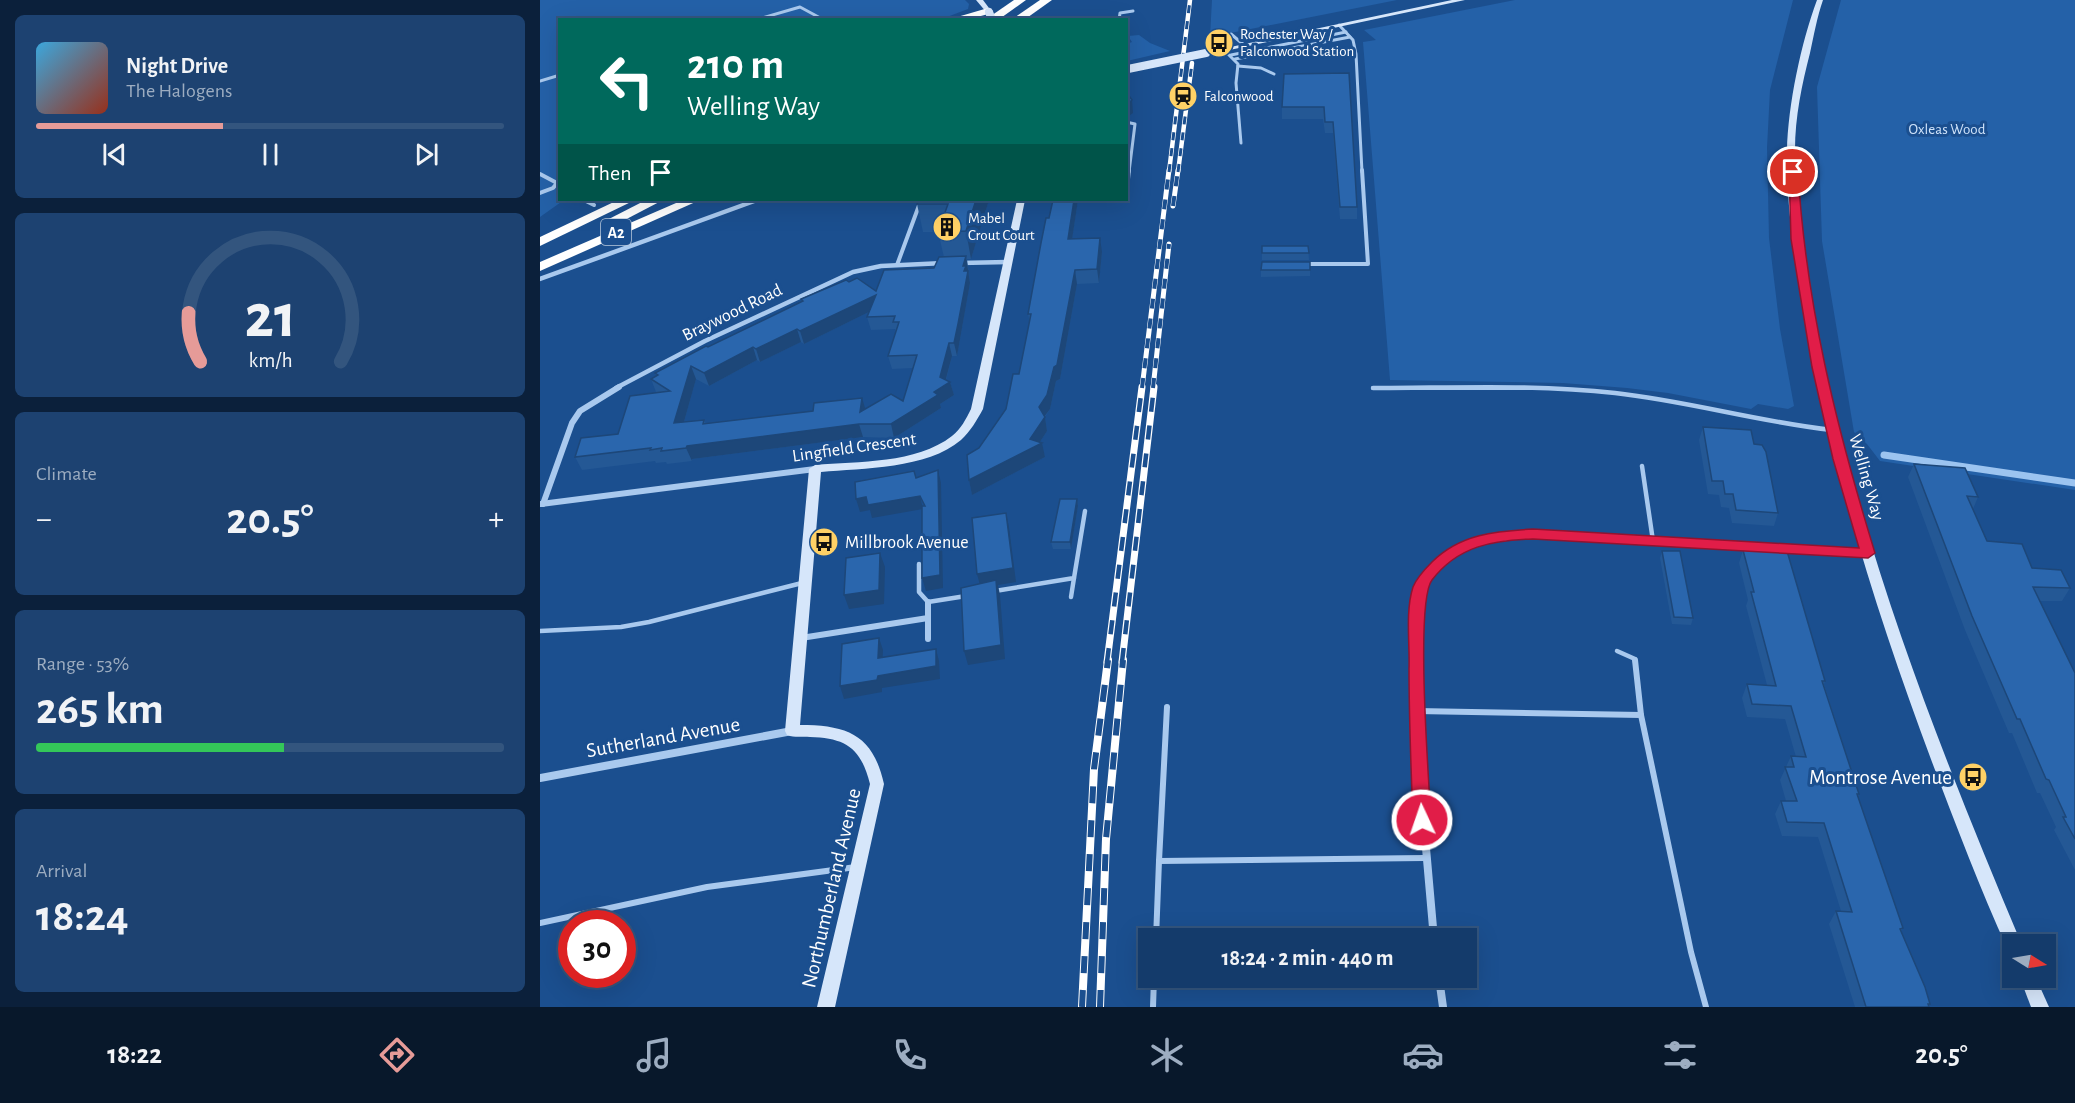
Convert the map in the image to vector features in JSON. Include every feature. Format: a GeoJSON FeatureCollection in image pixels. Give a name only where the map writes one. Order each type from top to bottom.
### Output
{"type":"FeatureCollection","features":[{"type":"Feature","properties":{"kind":"highway"},"geometry":{"type":"LineString","coordinates":[[971,18],[990,16],[1021,0]]}},
{"type":"Feature","properties":{"kind":"highway"},"geometry":{"type":"LineString","coordinates":[[1019,18],[1047,0]]}},
{"type":"Feature","properties":{"kind":"highway","name":"A2"},"geometry":{"type":"LineString","coordinates":[[540,230],[595,201]]}},
{"type":"Feature","properties":{"kind":"highway","name":"A2"},"geometry":{"type":"LineString","coordinates":[[540,242],[627,201]]}},
{"type":"Feature","properties":{"kind":"highway","name":"A2"},"geometry":{"type":"LineString","coordinates":[[540,257],[654,201]]}},
{"type":"Feature","properties":{"kind":"highway","name":"A2"},"geometry":{"type":"LineString","coordinates":[[540,267],[691,201]]}},
{"type":"Feature","properties":{"kind":"street"},"geometry":{"type":"LineString","coordinates":[[979,0],[990,16]]}},
{"type":"Feature","properties":{"kind":"street"},"geometry":{"type":"LineString","coordinates":[[1128,69],[1462,0]]}},
{"type":"Feature","properties":{"kind":"street","name":"Welling Way"},"geometry":{"type":"LineString","coordinates":[[1820,0],[1797,90],[1791,150],[1796,239],[1818,367],[1832,430],[1868,553],[1914,694],[2010,934]]}},
{"type":"Feature","properties":{"kind":"street"},"geometry":{"type":"LineString","coordinates":[[540,279],[754,201]]}},
{"type":"Feature","properties":{"kind":"street","name":"Lingfield Crescent"},"geometry":{"type":"LineString","coordinates":[[541,504],[927,453],[955,439],[969,425],[977,409],[1021,201]]}},
{"type":"Feature","properties":{"kind":"street","name":"Braywood Road"},"geometry":{"type":"LineString","coordinates":[[541,504],[572,423],[580,411],[596,399],[705,341],[865,268],[1008,262]]}},
{"type":"Feature","properties":{"kind":"street"},"geometry":{"type":"LineString","coordinates":[[792,731],[815,469]]}},
{"type":"Feature","properties":{"kind":"street"},"geometry":{"type":"LineString","coordinates":[[1433,928],[1424,858],[1417,711],[1417,607],[1421,587],[1427,576],[1446,556],[1478,540],[1502,535],[1533,534],[1868,553]]}},
{"type":"Feature","properties":{"kind":"street"},"geometry":{"type":"LineString","coordinates":[[928,602],[928,639]]}},
{"type":"Feature","properties":{"kind":"street"},"geometry":{"type":"LineString","coordinates":[[801,639],[928,618]]}},
{"type":"Feature","properties":{"kind":"street","name":"Northumberland Avenue"},"geometry":{"type":"LineString","coordinates":[[792,731],[816,730],[837,734],[855,741],[867,752],[874,766],[877,784],[826,1007]]}},
{"type":"Feature","properties":{"kind":"street","name":"Sutherland Avenue"},"geometry":{"type":"LineString","coordinates":[[540,778],[792,731]]}},
{"type":"Feature","properties":{"kind":"street"},"geometry":{"type":"LineString","coordinates":[[1440,988],[1443,1007]]}},
{"type":"Feature","properties":{"kind":"street"},"geometry":{"type":"LineString","coordinates":[[2032,988],[2040,1007]]}},
{"type":"Feature","properties":{"kind":"lane"},"geometry":{"type":"LineString","coordinates":[[762,18],[800,7],[820,18]]}},
{"type":"Feature","properties":{"kind":"lane"},"geometry":{"type":"LineString","coordinates":[[1119,18],[1120,13],[1133,11]]}},
{"type":"Feature","properties":{"kind":"lane"},"geometry":{"type":"LineString","coordinates":[[1297,264],[1368,264],[1356,88],[1356,54],[1350,37],[1339,25]]}},
{"type":"Feature","properties":{"kind":"lane"},"geometry":{"type":"LineString","coordinates":[[1232,55],[1346,32]]}},
{"type":"Feature","properties":{"kind":"lane"},"geometry":{"type":"LineString","coordinates":[[1231,34],[1244,45]]}},
{"type":"Feature","properties":{"kind":"lane"},"geometry":{"type":"LineString","coordinates":[[1235,59],[1350,37]]}},
{"type":"Feature","properties":{"kind":"lane"},"geometry":{"type":"LineString","coordinates":[[1222,49],[1232,55],[1238,66],[1236,83],[1241,143]]}},
{"type":"Feature","properties":{"kind":"lane"},"geometry":{"type":"LineString","coordinates":[[1238,66],[1261,68],[1274,74]]}},
{"type":"Feature","properties":{"kind":"lane"},"geometry":{"type":"LineString","coordinates":[[540,81],[558,76]]}},
{"type":"Feature","properties":{"kind":"lane"},"geometry":{"type":"LineString","coordinates":[[1128,122],[1135,124],[1128,179]]}},
{"type":"Feature","properties":{"kind":"lane"},"geometry":{"type":"LineString","coordinates":[[540,174],[558,183],[541,193]]}},
{"type":"Feature","properties":{"kind":"lane"},"geometry":{"type":"LineString","coordinates":[[897,265],[921,201]]}},
{"type":"Feature","properties":{"kind":"lane"},"geometry":{"type":"LineString","coordinates":[[1373,388],[1513,388],[1616,393],[1672,402],[1791,427],[1832,430]]}},
{"type":"Feature","properties":{"kind":"lane"},"geometry":{"type":"LineString","coordinates":[[1642,466],[1653,541]]}},
{"type":"Feature","properties":{"kind":"lane"},"geometry":{"type":"LineString","coordinates":[[1071,597],[1085,511]]}},
{"type":"Feature","properties":{"kind":"lane"},"geometry":{"type":"LineString","coordinates":[[919,564],[920,592],[928,602],[973,594]]}},
{"type":"Feature","properties":{"kind":"lane"},"geometry":{"type":"LineString","coordinates":[[984,592],[1074,578]]}},
{"type":"Feature","properties":{"kind":"lane"},"geometry":{"type":"LineString","coordinates":[[540,631],[621,627],[649,622],[805,582]]}},
{"type":"Feature","properties":{"kind":"lane"},"geometry":{"type":"LineString","coordinates":[[1617,651],[1635,659],[1641,715],[1691,952],[1706,1007]]}},
{"type":"Feature","properties":{"kind":"lane"},"geometry":{"type":"LineString","coordinates":[[1156,928],[1167,707]]}},
{"type":"Feature","properties":{"kind":"lane"},"geometry":{"type":"LineString","coordinates":[[1417,711],[1641,715]]}},
{"type":"Feature","properties":{"kind":"lane"},"geometry":{"type":"LineString","coordinates":[[1159,861],[1424,858]]}},
{"type":"Feature","properties":{"kind":"lane"},"geometry":{"type":"LineString","coordinates":[[540,923],[706,887],[858,867]]}},
{"type":"Feature","properties":{"kind":"lane"},"geometry":{"type":"LineString","coordinates":[[1153,1007],[1154,988]]}},
{"type":"Feature","properties":{"kind":"green space"},"geometry":{"type":"Polygon","coordinates":[[[540,0],[965,0],[969,4],[968,9],[944,18],[558,18],[558,201],[563,201],[540,217],[540,0]]]}},
{"type":"Feature","properties":{"kind":"green space"},"geometry":{"type":"Polygon","coordinates":[[[1212,0],[1397,0],[1210,37],[1212,0]]]}},
{"type":"Feature","properties":{"kind":"green space"},"geometry":{"type":"Polygon","coordinates":[[[1515,0],[1793,0],[1770,90],[1767,148],[1769,238],[1780,329],[1794,406],[1788,409],[1758,404],[1751,409],[1668,393],[1563,383],[1390,380],[1363,42],[1376,40],[1364,30],[1515,0]]]}},
{"type":"Feature","properties":{"kind":"green space","name":"Oxleas Wood"},"geometry":{"type":"Polygon","coordinates":[[[1841,0],[2075,0],[2075,490],[1880,461],[1854,432],[1822,241],[1817,87],[1841,0]]]}},
{"type":"Feature","properties":{"kind":"green space"},"geometry":{"type":"Polygon","coordinates":[[[1139,35],[1150,43],[1170,51],[1128,61],[1128,44],[1132,42],[1128,36],[1139,35]]]}},
{"type":"Feature","properties":{"kind":"building"},"geometry":{"type":"Polygon","coordinates":[[[1349,73],[1357,207],[1340,207],[1333,122],[1325,122],[1324,107],[1282,107],[1284,74],[1349,73]]]}},
{"type":"Feature","properties":{"kind":"building"},"geometry":{"type":"Polygon","coordinates":[[[918,201],[976,201],[966,231],[938,232],[948,204],[917,204],[918,201]]]}},
{"type":"Feature","properties":{"kind":"building"},"geometry":{"type":"Polygon","coordinates":[[[1053,201],[1074,201],[1068,239],[1100,238],[1097,269],[1075,270],[1057,365],[1054,367],[1047,395],[1039,407],[1045,417],[1030,439],[1042,443],[969,480],[967,455],[979,448],[1006,409],[1013,374],[1019,374],[1031,314],[1028,314],[1041,243],[1046,218],[1049,218],[1053,201]]]}},
{"type":"Feature","properties":{"kind":"building"},"geometry":{"type":"Polygon","coordinates":[[[1262,246],[1308,246],[1309,253],[1262,253],[1262,246]]]}},
{"type":"Feature","properties":{"kind":"building"},"geometry":{"type":"Polygon","coordinates":[[[966,256],[963,266],[966,266],[964,271],[968,271],[954,343],[949,343],[940,377],[950,382],[934,392],[938,395],[891,424],[859,424],[661,451],[662,448],[650,450],[651,448],[575,457],[581,438],[618,434],[630,396],[670,391],[651,379],[658,375],[655,373],[706,346],[803,301],[801,299],[846,280],[849,282],[857,278],[876,291],[884,270],[934,268],[939,257],[966,256]],[[876,295],[800,331],[797,329],[756,349],[753,347],[704,373],[691,366],[674,423],[704,420],[703,424],[813,411],[814,403],[862,398],[860,412],[891,394],[903,401],[917,355],[888,356],[899,322],[893,322],[895,316],[867,317],[876,295]]]}},
{"type":"Feature","properties":{"kind":"building"},"geometry":{"type":"Polygon","coordinates":[[[1262,262],[1310,262],[1310,270],[1261,270],[1262,262]]]}},
{"type":"Feature","properties":{"kind":"building"},"geometry":{"type":"Polygon","coordinates":[[[1703,427],[1751,430],[1754,444],[1762,445],[1766,452],[1778,513],[1736,510],[1733,494],[1725,494],[1723,481],[1712,481],[1703,427]]]}},
{"type":"Feature","properties":{"kind":"building"},"geometry":{"type":"Polygon","coordinates":[[[1914,464],[1965,468],[1978,497],[1967,496],[1987,541],[2022,544],[2032,568],[2061,570],[2070,588],[2033,587],[2075,673],[2075,839],[2020,719],[2017,719],[1972,616],[1914,464]]]}},
{"type":"Feature","properties":{"kind":"building"},"geometry":{"type":"Polygon","coordinates":[[[938,470],[940,575],[922,578],[922,506],[925,506],[920,496],[868,505],[866,497],[856,499],[855,482],[914,471],[916,478],[938,470]]]}},
{"type":"Feature","properties":{"kind":"building"},"geometry":{"type":"Polygon","coordinates":[[[1060,499],[1077,499],[1070,542],[1051,542],[1060,499]]]}},
{"type":"Feature","properties":{"kind":"building"},"geometry":{"type":"Polygon","coordinates":[[[1006,513],[1013,568],[977,574],[972,518],[1006,513]]]}},
{"type":"Feature","properties":{"kind":"building"},"geometry":{"type":"Polygon","coordinates":[[[1743,550],[1787,551],[1825,681],[1822,681],[1859,794],[1857,794],[1903,928],[1900,929],[1925,987],[1929,1007],[1866,1007],[1836,911],[1852,912],[1824,823],[1787,822],[1781,801],[1797,801],[1785,767],[1794,767],[1791,756],[1806,757],[1791,706],[1752,704],[1747,684],[1776,686],[1751,592],[1754,592],[1743,550]]]}},
{"type":"Feature","properties":{"kind":"building"},"geometry":{"type":"Polygon","coordinates":[[[1662,551],[1680,551],[1693,618],[1674,617],[1662,551]]]}},
{"type":"Feature","properties":{"kind":"building"},"geometry":{"type":"Polygon","coordinates":[[[880,553],[879,590],[844,595],[846,558],[880,553]]]}},
{"type":"Feature","properties":{"kind":"building"},"geometry":{"type":"Polygon","coordinates":[[[996,580],[1001,645],[964,651],[961,588],[996,580]]]}},
{"type":"Feature","properties":{"kind":"building"},"geometry":{"type":"Polygon","coordinates":[[[879,638],[878,658],[936,649],[936,666],[878,676],[877,680],[840,686],[842,644],[879,638]]]}},
{"type":"Feature","properties":{"kind":"waterway"},"geometry":{"type":"LineString","coordinates":[[1884,455],[2075,483]]}},
{"type":"Feature","properties":{"kind":"railway"},"geometry":{"type":"LineString","coordinates":[[1169,172],[1190,0]]}},
{"type":"Feature","properties":{"kind":"railway"},"geometry":{"type":"LineString","coordinates":[[1178,172],[1192,63]]}},
{"type":"Feature","properties":{"kind":"railway"},"geometry":{"type":"LineString","coordinates":[[1142,388],[1169,170]]}},
{"type":"Feature","properties":{"kind":"railway"},"geometry":{"type":"LineString","coordinates":[[1173,206],[1178,170]]}},
{"type":"Feature","properties":{"kind":"railway"},"geometry":{"type":"LineString","coordinates":[[1153,388],[1169,244]]}},
{"type":"Feature","properties":{"kind":"railway"},"geometry":{"type":"LineString","coordinates":[[1107,662],[1142,387]]}},
{"type":"Feature","properties":{"kind":"railway"},"geometry":{"type":"LineString","coordinates":[[1122,662],[1154,387]]}},
{"type":"Feature","properties":{"kind":"railway"},"geometry":{"type":"LineString","coordinates":[[1082,1007],[1094,769],[1108,660]]}},
{"type":"Feature","properties":{"kind":"railway"},"geometry":{"type":"LineString","coordinates":[[1100,1007],[1106,839],[1123,660]]}},
{"type":"Feature","properties":{"kind":"place","name":"Rochester Way / Falconwood Station"},"geometry":{"type":"Point","coordinates":[1219,43]}},
{"type":"Feature","properties":{"kind":"place","name":"Falconwood"},"geometry":{"type":"Point","coordinates":[1183,96]}},
{"type":"Feature","properties":{"kind":"place","name":"Mabel Crout Court"},"geometry":{"type":"Point","coordinates":[947,227]}},
{"type":"Feature","properties":{"kind":"place","name":"Millbrook Avenue"},"geometry":{"type":"Point","coordinates":[824,542]}},
{"type":"Feature","properties":{"kind":"place","name":"Montrose Avenue"},"geometry":{"type":"Point","coordinates":[1973,777]}},
{"type":"Feature","properties":{"kind":"route"},"geometry":{"type":"LineString","coordinates":[[1422,820],[1417,711],[1417,607],[1421,587],[1427,576],[1446,556],[1478,540],[1502,535],[1533,534],[1868,553],[1832,430],[1818,367],[1796,239],[1793,172]]}}]}
